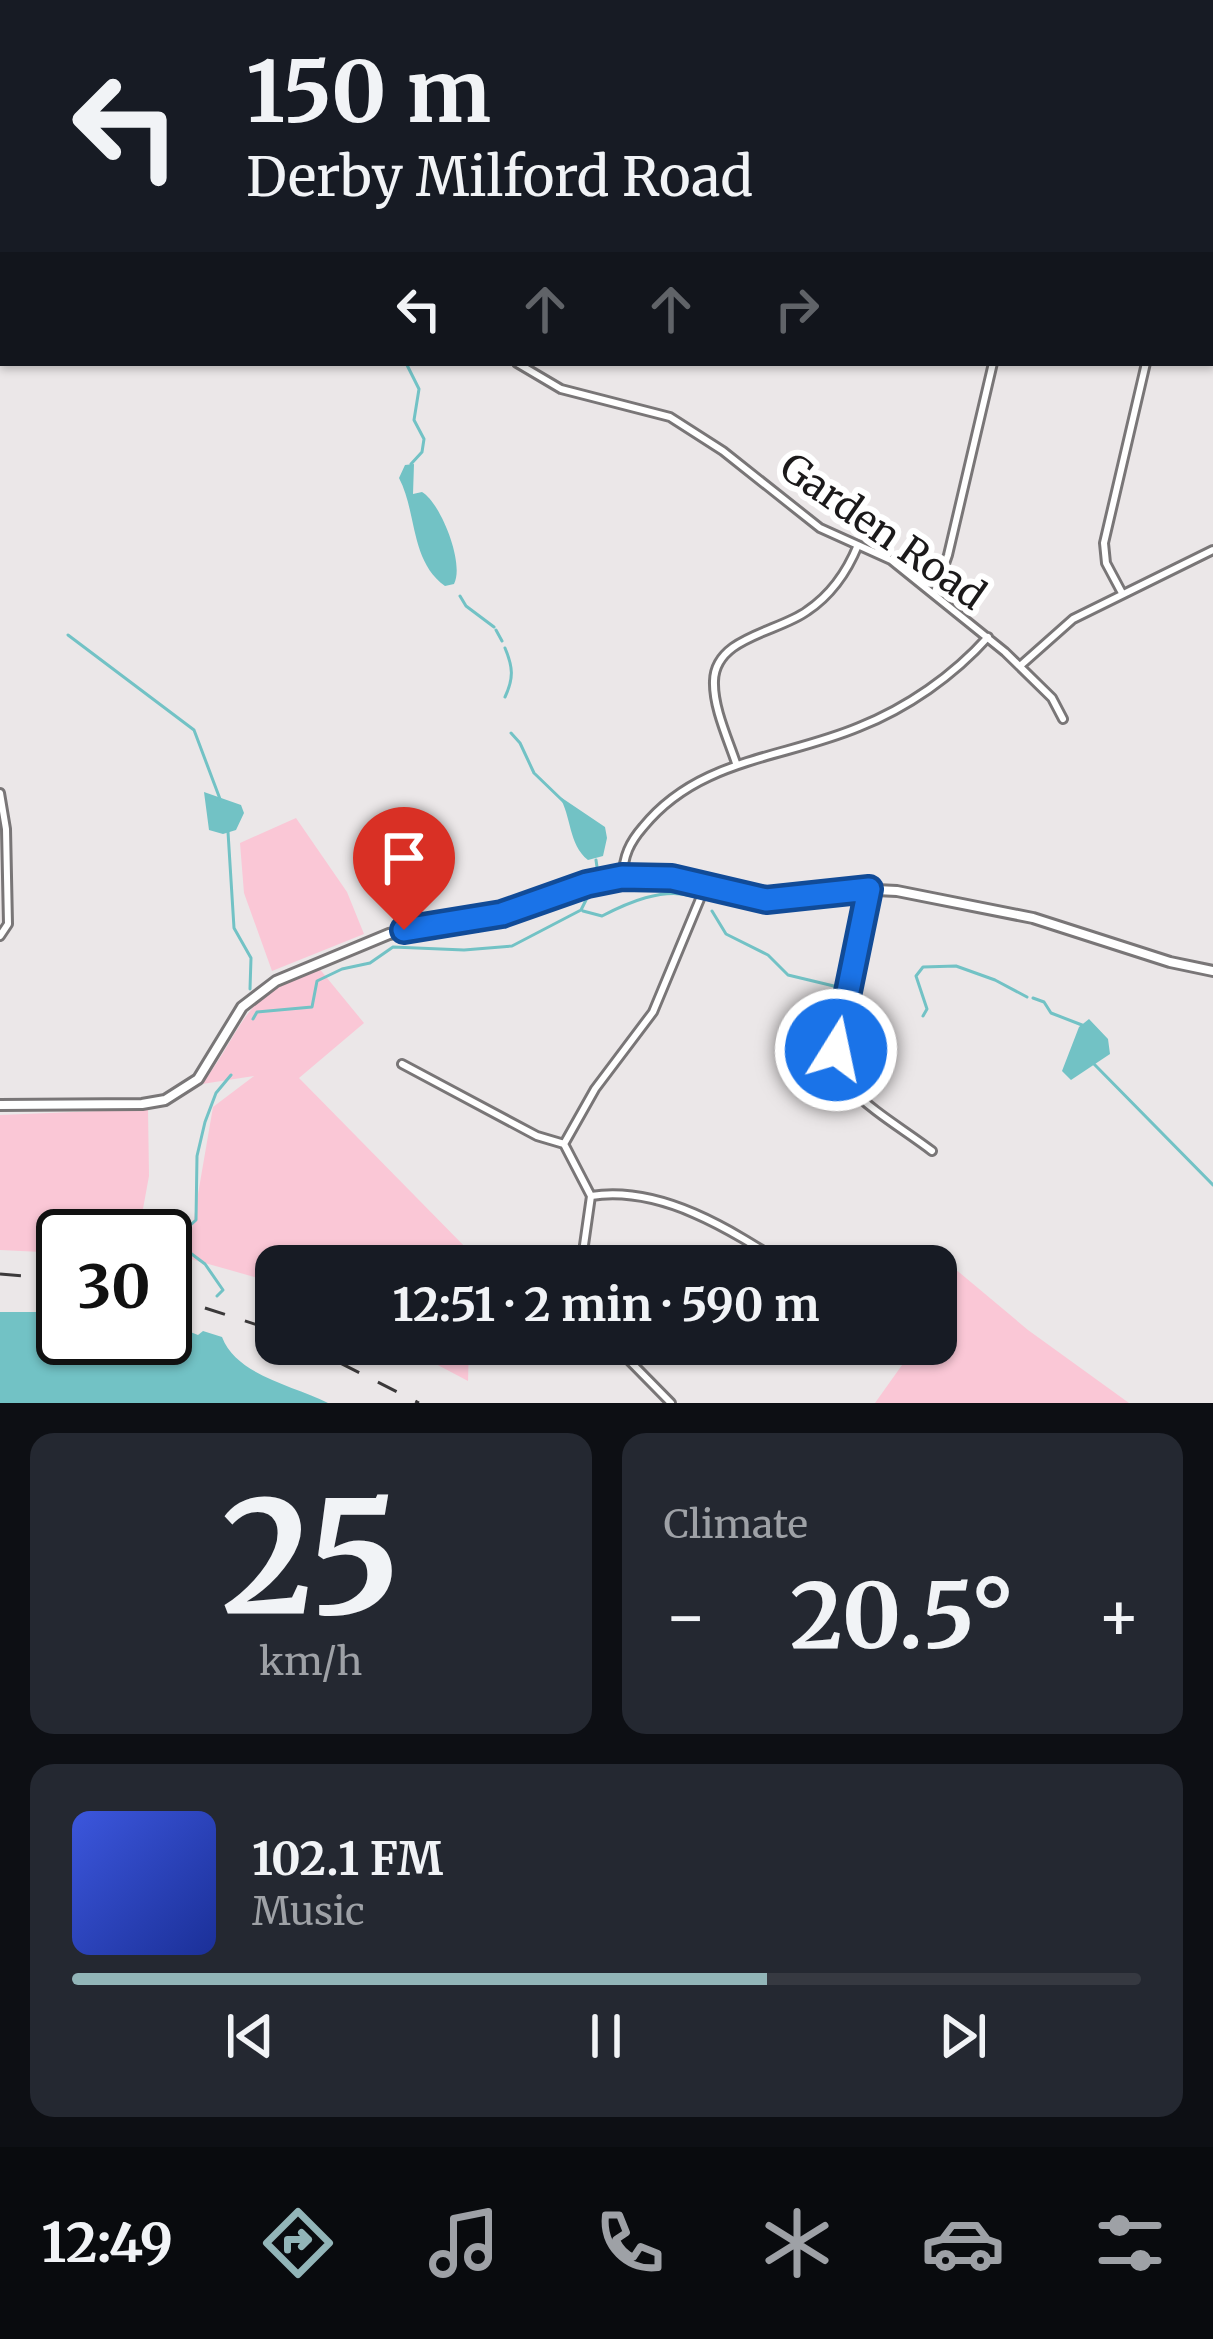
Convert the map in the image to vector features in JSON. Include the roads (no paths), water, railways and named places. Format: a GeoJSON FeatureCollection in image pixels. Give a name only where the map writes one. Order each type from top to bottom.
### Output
{"type":"FeatureCollection","features":[{"type":"Feature","properties":{"kind":"main road"},"geometry":{"type":"LineString","coordinates":[[0,1105],[165,1100],[198,1079],[242,1007],[276,981],[389,934],[502,914],[587,884],[622,877],[672,878],[766,900],[869,889],[911,893],[1033,919],[1170,962],[1213,970]]}},
{"type":"Feature","properties":{"kind":"street","name":"Garden Road"},"geometry":{"type":"LineString","coordinates":[[522,366],[561,389],[670,417],[723,451],[820,529],[891,560],[1020,666],[1052,698],[1063,719]]}},
{"type":"Feature","properties":{"kind":"street"},"geometry":{"type":"LineString","coordinates":[[934,592],[948,555],[992,366]]}},
{"type":"Feature","properties":{"kind":"street"},"geometry":{"type":"LineString","coordinates":[[1122,593],[1106,563],[1104,543],[1145,366]]}},
{"type":"Feature","properties":{"kind":"street"},"geometry":{"type":"LineString","coordinates":[[736,764],[715,692],[718,664],[733,648],[787,623],[821,599],[841,579],[858,545]]}},
{"type":"Feature","properties":{"kind":"street"},"geometry":{"type":"LineString","coordinates":[[1020,666],[1058,629],[1213,550]]}},
{"type":"Feature","properties":{"kind":"street"},"geometry":{"type":"LineString","coordinates":[[622,877],[628,848],[661,808],[695,782],[882,717],[933,686],[988,637]]}},
{"type":"Feature","properties":{"kind":"street"},"geometry":{"type":"LineString","coordinates":[[0,793],[6,829],[8,925],[0,936]]}},
{"type":"Feature","properties":{"kind":"street"},"geometry":{"type":"LineString","coordinates":[[563,1144],[595,1089],[653,1012],[705,887]]}},
{"type":"Feature","properties":{"kind":"street"},"geometry":{"type":"LineString","coordinates":[[869,889],[838,1026],[839,1069],[848,1086],[932,1151]]}},
{"type":"Feature","properties":{"kind":"street"},"geometry":{"type":"LineString","coordinates":[[402,1064],[537,1136],[563,1144],[591,1196],[584,1245]]}},
{"type":"Feature","properties":{"kind":"street"},"geometry":{"type":"LineString","coordinates":[[591,1196],[659,1200],[749,1245]]}},
{"type":"Feature","properties":{"kind":"street"},"geometry":{"type":"LineString","coordinates":[[634,1365],[671,1403]]}},
{"type":"Feature","properties":{"kind":"water"},"geometry":{"type":"Polygon","coordinates":[[[414,464],[413,494],[422,492],[429,498],[449,534],[456,562],[454,584],[445,586],[434,576],[420,550],[399,478],[405,465],[414,464]]]}},
{"type":"Feature","properties":{"kind":"water"},"geometry":{"type":"Polygon","coordinates":[[[204,792],[241,805],[244,813],[236,830],[223,834],[209,830],[204,792]]]}},
{"type":"Feature","properties":{"kind":"water"},"geometry":{"type":"Polygon","coordinates":[[[559,796],[605,827],[603,856],[588,860],[582,854],[559,796]]]}},
{"type":"Feature","properties":{"kind":"water"},"geometry":{"type":"Polygon","coordinates":[[[1089,1019],[1108,1039],[1110,1054],[1071,1080],[1062,1071],[1079,1027],[1089,1019]]]}},
{"type":"Feature","properties":{"kind":"water"},"geometry":{"type":"Polygon","coordinates":[[[0,1312],[36,1312],[36,1365],[192,1365],[192,1333],[203,1331],[222,1337],[229,1350],[253,1370],[328,1403],[0,1403],[0,1312]]]}},
{"type":"Feature","properties":{"kind":"waterway"},"geometry":{"type":"LineString","coordinates":[[408,366],[419,389],[414,420],[424,439],[422,452],[411,464]]}},
{"type":"Feature","properties":{"kind":"waterway"},"geometry":{"type":"LineString","coordinates":[[460,596],[494,627]]}},
{"type":"Feature","properties":{"kind":"waterway"},"geometry":{"type":"LineString","coordinates":[[496,630],[502,641]]}},
{"type":"Feature","properties":{"kind":"waterway"},"geometry":{"type":"LineString","coordinates":[[68,635],[194,730],[220,799]]}},
{"type":"Feature","properties":{"kind":"waterway"},"geometry":{"type":"LineString","coordinates":[[505,648],[511,672],[505,697]]}},
{"type":"Feature","properties":{"kind":"waterway"},"geometry":{"type":"LineString","coordinates":[[511,733],[534,773],[563,801]]}},
{"type":"Feature","properties":{"kind":"waterway"},"geometry":{"type":"LineString","coordinates":[[228,832],[234,928],[251,958],[250,989]]}},
{"type":"Feature","properties":{"kind":"waterway"},"geometry":{"type":"LineString","coordinates":[[596,860],[598,874]]}},
{"type":"Feature","properties":{"kind":"waterway"},"geometry":{"type":"LineString","coordinates":[[253,1019],[257,1012],[312,1007],[317,981],[370,963],[393,947],[512,946],[581,910],[592,888]]}},
{"type":"Feature","properties":{"kind":"waterway"},"geometry":{"type":"LineString","coordinates":[[583,911],[602,916],[657,895],[692,896]]}},
{"type":"Feature","properties":{"kind":"waterway"},"geometry":{"type":"LineString","coordinates":[[712,911],[726,934],[768,955],[788,975],[838,987]]}},
{"type":"Feature","properties":{"kind":"waterway"},"geometry":{"type":"LineString","coordinates":[[923,1016],[927,1009],[916,976],[923,967],[956,966],[1027,997]]}},
{"type":"Feature","properties":{"kind":"waterway"},"geometry":{"type":"LineString","coordinates":[[1033,998],[1044,1002],[1051,1013],[1082,1025]]}},
{"type":"Feature","properties":{"kind":"waterway"},"geometry":{"type":"LineString","coordinates":[[1093,1063],[1213,1185]]}},
{"type":"Feature","properties":{"kind":"waterway"},"geometry":{"type":"LineString","coordinates":[[217,1296],[223,1290],[205,1264],[185,1249],[185,1230],[196,1220],[197,1156],[205,1122],[216,1093],[231,1075]]}},
{"type":"Feature","properties":{"kind":"railway"},"geometry":{"type":"LineString","coordinates":[[0,1274],[36,1277]]}},
{"type":"Feature","properties":{"kind":"railway"},"geometry":{"type":"LineString","coordinates":[[192,1304],[255,1324]]}},
{"type":"Feature","properties":{"kind":"railway"},"geometry":{"type":"LineString","coordinates":[[344,1365],[419,1403]]}}]}
